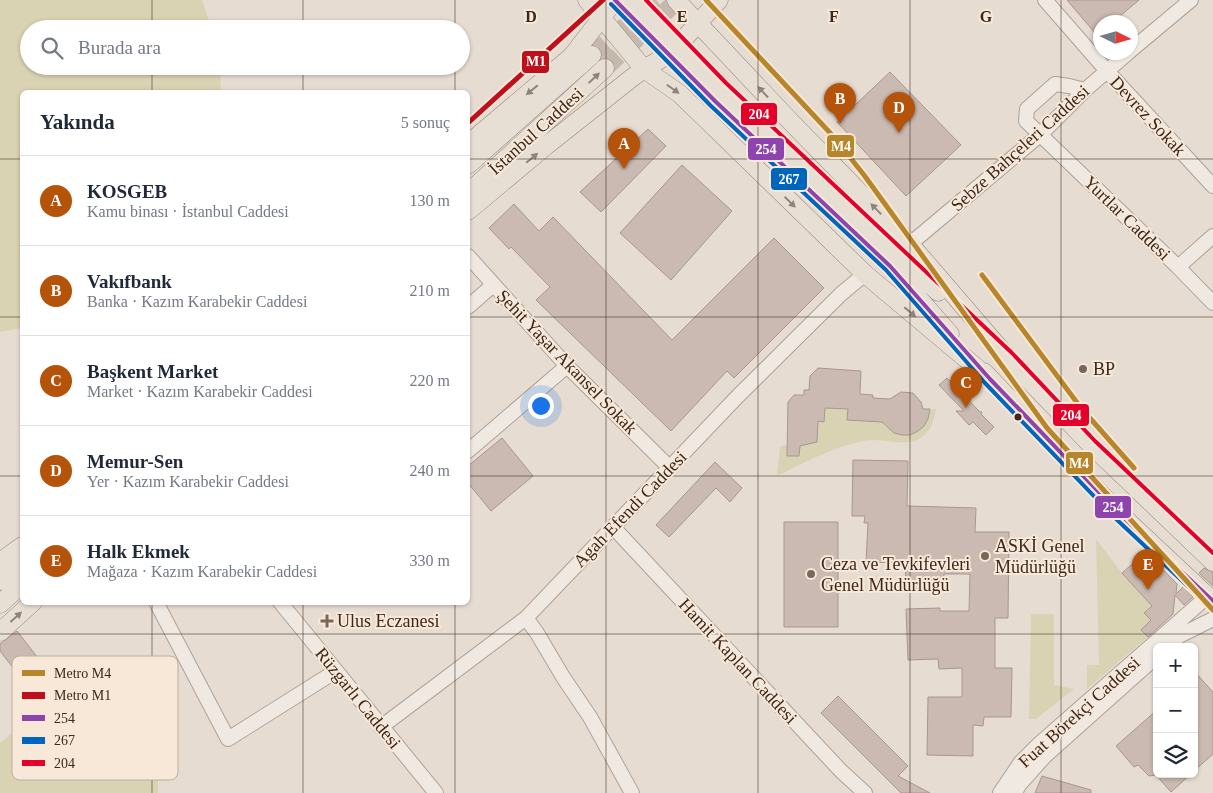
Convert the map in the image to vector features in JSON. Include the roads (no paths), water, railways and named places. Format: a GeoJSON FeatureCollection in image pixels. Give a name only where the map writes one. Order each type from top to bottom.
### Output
{"type":"FeatureCollection","features":[{"type":"Feature","properties":{"kind":"main road"},"geometry":{"type":"LineString","coordinates":[[587,0],[644,69],[680,94],[865,274],[990,379],[1120,514],[1211,599]]}},
{"type":"Feature","properties":{"kind":"main road"},"geometry":{"type":"LineString","coordinates":[[470,142],[572,56],[615,0],[715,101],[900,255]]}},
{"type":"Feature","properties":{"kind":"main road"},"geometry":{"type":"LineString","coordinates":[[636,0],[722,87],[1008,358],[1090,445],[1213,562]]}},
{"type":"Feature","properties":{"kind":"main road"},"geometry":{"type":"LineString","coordinates":[[676,0],[791,122],[900,255],[990,379]]}},
{"type":"Feature","properties":{"kind":"main road"},"geometry":{"type":"LineString","coordinates":[[470,210],[547,145],[644,69],[671,54],[719,0]]}},
{"type":"Feature","properties":{"kind":"main road","name":"İstanbul Caddesi"},"geometry":{"type":"LineString","coordinates":[[470,163],[592,56]]}},
{"type":"Feature","properties":{"kind":"main road","name":"İstanbul Caddesi"},"geometry":{"type":"LineString","coordinates":[[470,191],[605,68]]}},
{"type":"Feature","properties":{"kind":"main road"},"geometry":{"type":"LineString","coordinates":[[0,562],[20,547]]}},
{"type":"Feature","properties":{"kind":"main road"},"geometry":{"type":"LineString","coordinates":[[0,581],[20,563]]}},
{"type":"Feature","properties":{"kind":"main road"},"geometry":{"type":"LineString","coordinates":[[0,604],[20,586]]}},
{"type":"Feature","properties":{"kind":"main road"},"geometry":{"type":"LineString","coordinates":[[0,632],[30,605]]}},
{"type":"Feature","properties":{"kind":"street","name":"Devrez Sokak"},"geometry":{"type":"LineString","coordinates":[[1045,0],[1107,71],[1213,186]]}},
{"type":"Feature","properties":{"kind":"street","name":"Sebze Bahçeleri Caddesi"},"geometry":{"type":"LineString","coordinates":[[1138,45],[1191,0]]}},
{"type":"Feature","properties":{"kind":"street","name":"Sebze Bahçeleri Caddesi"},"geometry":{"type":"LineString","coordinates":[[900,255],[1041,134],[1085,90],[1120,60]]}},
{"type":"Feature","properties":{"kind":"street","name":"Yurtlar Caddesi"},"geometry":{"type":"LineString","coordinates":[[1085,90],[1055,84],[1027,109],[1026,121],[1213,303]]}},
{"type":"Feature","properties":{"kind":"street"},"geometry":{"type":"LineString","coordinates":[[1178,267],[1213,236]]}},
{"type":"Feature","properties":{"kind":"street","name":"Şehit Yaşar Akansel Sokak"},"geometry":{"type":"LineString","coordinates":[[470,258],[567,366],[669,467]]}},
{"type":"Feature","properties":{"kind":"street","name":"Agah Efendi Caddesi"},"geometry":{"type":"LineString","coordinates":[[381,727],[526,618],[669,467],[841,294],[865,274]]}},
{"type":"Feature","properties":{"kind":"street"},"geometry":{"type":"LineString","coordinates":[[470,305],[493,284]]}},
{"type":"Feature","properties":{"kind":"street"},"geometry":{"type":"LineString","coordinates":[[470,450],[567,366]]}},
{"type":"Feature","properties":{"kind":"street","name":"Hamit Kaplan Caddesi"},"geometry":{"type":"LineString","coordinates":[[613,527],[841,771],[865,793]]}},
{"type":"Feature","properties":{"kind":"street","name":"Fuat Börekçi Caddesi"},"geometry":{"type":"LineString","coordinates":[[1000,793],[1021,762],[1038,744],[1211,599]]}},
{"type":"Feature","properties":{"kind":"street"},"geometry":{"type":"LineString","coordinates":[[158,605],[228,739],[336,671]]}},
{"type":"Feature","properties":{"kind":"street","name":"Rüzgarlı Caddesi"},"geometry":{"type":"LineString","coordinates":[[287,605],[336,671],[436,793]]}},
{"type":"Feature","properties":{"kind":"street"},"geometry":{"type":"LineString","coordinates":[[526,618],[590,717],[632,793]]}},
{"type":"Feature","properties":{"kind":"street"},"geometry":{"type":"LineString","coordinates":[[1171,643],[1179,636],[1213,619]]}},
{"type":"Feature","properties":{"kind":"street","name":"Fuat Börekçi Caddesi"},"geometry":{"type":"LineString","coordinates":[[1015,793],[1019,785],[1045,756],[1153,660]]}},
{"type":"Feature","properties":{"kind":"tunnel"},"geometry":{"type":"LineString","coordinates":[[592,55],[656,0]]}},
{"type":"Feature","properties":{"kind":"tunnel"},"geometry":{"type":"LineString","coordinates":[[605,68],[678,0]]}},
{"type":"Feature","properties":{"kind":"metro line","name":"M1"},"geometry":{"type":"LineString","coordinates":[[470,121],[603,0]]}},
{"type":"Feature","properties":{"kind":"metro line","name":"M4"},"geometry":{"type":"LineString","coordinates":[[706,0],[833,136],[864,175],[1047,428],[1213,610]]}},
{"type":"Feature","properties":{"kind":"metro line","name":"M4"},"geometry":{"type":"LineString","coordinates":[[982,275],[1081,408],[1134,468]]}},
{"type":"Feature","properties":{"kind":"place","name":"Vakıfbank"},"geometry":{"type":"Point","coordinates":[840,124]}},
{"type":"Feature","properties":{"kind":"place","name":"Memur-Sen"},"geometry":{"type":"Point","coordinates":[899,133]}},
{"type":"Feature","properties":{"kind":"place","name":"KOSGEB"},"geometry":{"type":"Point","coordinates":[624,169]}},
{"type":"Feature","properties":{"kind":"place","name":"BP"},"geometry":{"type":"Point","coordinates":[1083,369]}},
{"type":"Feature","properties":{"kind":"place","name":"Başkent Market"},"geometry":{"type":"Point","coordinates":[966,408]}},
{"type":"Feature","properties":{"kind":"place","name":"ASKİ Genel Müdürlüğü"},"geometry":{"type":"Point","coordinates":[985,556]}},
{"type":"Feature","properties":{"kind":"place","name":"Ceza ve Tevkifevleri Genel Müdürlüğü"},"geometry":{"type":"Point","coordinates":[811,574]}},
{"type":"Feature","properties":{"kind":"place","name":"Halk Ekmek"},"geometry":{"type":"Point","coordinates":[1148,590]}},
{"type":"Feature","properties":{"kind":"place","name":"Ulus Eczanesi"},"geometry":{"type":"Point","coordinates":[327,621]}}]}
